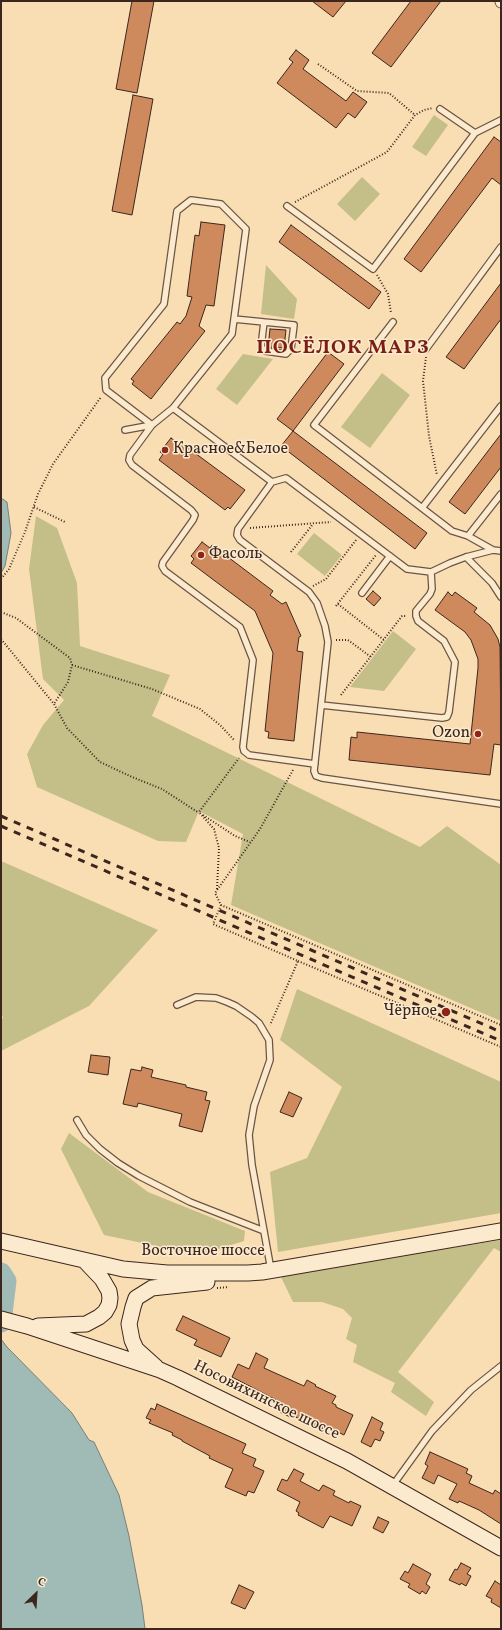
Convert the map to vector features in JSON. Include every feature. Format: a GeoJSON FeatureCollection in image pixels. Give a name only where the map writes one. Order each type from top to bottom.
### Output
{"type":"FeatureCollection","features":[{"type":"Feature","properties":{"kind":"main road","name":"Восточное шоссе"},"geometry":{"type":"LineString","coordinates":[[6,1242],[123,1269],[167,1273],[248,1273],[271,1271],[501,1231]]}},
{"type":"Feature","properties":{"kind":"main road"},"geometry":{"type":"LineString","coordinates":[[27,1326],[86,1324],[93,1321],[105,1312],[109,1306],[109,1291],[102,1279],[85,1261]]}},
{"type":"Feature","properties":{"kind":"main road"},"geometry":{"type":"LineString","coordinates":[[160,1370],[136,1349],[132,1340],[130,1324],[136,1298],[152,1288],[230,1279],[248,1273]]}},
{"type":"Feature","properties":{"kind":"main road","name":"Носовихинское шоссе"},"geometry":{"type":"LineString","coordinates":[[1,1319],[27,1326],[160,1370],[304,1440],[393,1486],[501,1548]]}},
{"type":"Feature","properties":{"kind":"lane"},"geometry":{"type":"LineString","coordinates":[[440,109],[476,133]]}},
{"type":"Feature","properties":{"kind":"lane"},"geometry":{"type":"LineString","coordinates":[[287,206],[373,269],[476,133],[501,120]]}},
{"type":"Feature","properties":{"kind":"lane"},"geometry":{"type":"LineString","coordinates":[[152,425],[106,390],[105,378],[164,304],[177,211],[191,200],[221,204],[246,229],[232,334],[173,408],[152,425],[130,456],[129,460],[132,465],[192,510],[195,515],[163,562],[162,566],[165,571],[240,627],[253,660],[243,747],[244,751],[249,755],[315,764]]}},
{"type":"Feature","properties":{"kind":"lane"},"geometry":{"type":"LineString","coordinates":[[426,349],[501,247]]}},
{"type":"Feature","properties":{"kind":"lane"},"geometry":{"type":"LineString","coordinates":[[234,319],[264,322],[294,325],[291,349],[286,354],[265,351],[261,347],[264,322]]}},
{"type":"Feature","properties":{"kind":"lane"},"geometry":{"type":"LineString","coordinates":[[393,322],[314,425],[452,532],[468,536],[492,550]]}},
{"type":"Feature","properties":{"kind":"lane"},"geometry":{"type":"LineString","coordinates":[[422,508],[501,406]]}},
{"type":"Feature","properties":{"kind":"lane"},"geometry":{"type":"LineString","coordinates":[[173,408],[272,482]]}},
{"type":"Feature","properties":{"kind":"lane"},"geometry":{"type":"LineString","coordinates":[[126,430],[152,425]]}},
{"type":"Feature","properties":{"kind":"lane"},"geometry":{"type":"LineString","coordinates":[[501,551],[492,550],[466,557],[431,572],[408,569],[286,478],[272,482],[238,529],[237,535],[240,540],[306,590],[317,603],[325,626],[328,642],[314,771],[316,776],[501,804]]}},
{"type":"Feature","properties":{"kind":"lane"},"geometry":{"type":"LineString","coordinates":[[468,536],[501,494]]}},
{"type":"Feature","properties":{"kind":"lane"},"geometry":{"type":"LineString","coordinates":[[362,593],[390,556]]}},
{"type":"Feature","properties":{"kind":"lane"},"geometry":{"type":"LineString","coordinates":[[466,557],[492,583],[501,597]]}},
{"type":"Feature","properties":{"kind":"lane"},"geometry":{"type":"LineString","coordinates":[[321,705],[442,718],[447,717],[449,712],[454,662],[444,640],[418,620],[416,616],[416,611],[430,594],[432,589],[431,572]]}},
{"type":"Feature","properties":{"kind":"lane"},"geometry":{"type":"LineString","coordinates":[[177,1005],[196,997],[216,998],[245,1011],[259,1023],[269,1040],[270,1060],[254,1106],[249,1135],[252,1165],[271,1271]]}},
{"type":"Feature","properties":{"kind":"lane"},"geometry":{"type":"LineString","coordinates":[[77,1120],[86,1135],[100,1149],[118,1163],[139,1176],[190,1202],[264,1231]]}},
{"type":"Feature","properties":{"kind":"lane"},"geometry":{"type":"LineString","coordinates":[[393,1486],[432,1431],[471,1390],[501,1366]]}},
{"type":"Feature","properties":{"kind":"path"},"geometry":{"type":"LineString","coordinates":[[318,64],[357,91],[388,93],[415,115]]}},
{"type":"Feature","properties":{"kind":"path"},"geometry":{"type":"LineString","coordinates":[[287,206],[387,152],[415,115],[424,110],[433,108],[440,109]]}},
{"type":"Feature","properties":{"kind":"path"},"geometry":{"type":"LineString","coordinates":[[373,269],[388,294],[393,322]]}},
{"type":"Feature","properties":{"kind":"path"},"geometry":{"type":"LineString","coordinates":[[426,349],[423,381],[428,436],[440,485]]}},
{"type":"Feature","properties":{"kind":"path"},"geometry":{"type":"LineString","coordinates":[[1,579],[25,532],[38,494],[53,464],[106,390]]}},
{"type":"Feature","properties":{"kind":"path"},"geometry":{"type":"LineString","coordinates":[[34,506],[65,522]]}},
{"type":"Feature","properties":{"kind":"path"},"geometry":{"type":"LineString","coordinates":[[238,529],[335,522]]}},
{"type":"Feature","properties":{"kind":"path"},"geometry":{"type":"LineString","coordinates":[[291,552],[313,524]]}},
{"type":"Feature","properties":{"kind":"path"},"geometry":{"type":"LineString","coordinates":[[306,590],[326,579],[356,539]]}},
{"type":"Feature","properties":{"kind":"path"},"geometry":{"type":"LineString","coordinates":[[376,554],[337,605],[384,640]]}},
{"type":"Feature","properties":{"kind":"path"},"geometry":{"type":"LineString","coordinates":[[1,612],[16,618],[70,658],[72,665],[68,682],[54,704]]}},
{"type":"Feature","properties":{"kind":"path"},"geometry":{"type":"LineString","coordinates":[[341,695],[402,616],[416,616]]}},
{"type":"Feature","properties":{"kind":"path"},"geometry":{"type":"LineString","coordinates":[[1,639],[54,704],[67,728],[100,762],[162,790],[199,812],[219,827],[250,842]]}},
{"type":"Feature","properties":{"kind":"path"},"geometry":{"type":"LineString","coordinates":[[328,642],[340,639],[348,640],[371,657]]}},
{"type":"Feature","properties":{"kind":"path"},"geometry":{"type":"LineString","coordinates":[[72,665],[152,689],[200,709],[220,725],[244,751],[199,812]]}},
{"type":"Feature","properties":{"kind":"path"},"geometry":{"type":"LineString","coordinates":[[217,891],[260,829],[291,775],[297,761]]}},
{"type":"Feature","properties":{"kind":"path"},"geometry":{"type":"LineString","coordinates":[[199,812],[214,829],[219,848],[217,891],[215,894],[221,905],[501,1025]]}},
{"type":"Feature","properties":{"kind":"path"},"geometry":{"type":"LineString","coordinates":[[221,905],[213,924],[501,1047]]}},
{"type":"Feature","properties":{"kind":"path"},"geometry":{"type":"LineString","coordinates":[[266,1035],[298,961]]}},
{"type":"Feature","properties":{"kind":"path"},"geometry":{"type":"LineString","coordinates":[[217,1288],[232,1287]]}},
{"type":"Feature","properties":{"kind":"shaded area"},"geometry":{"type":"Polygon","coordinates":[[[434,115],[448,125],[426,156],[412,147],[434,115]]]}},
{"type":"Feature","properties":{"kind":"shaded area"},"geometry":{"type":"Polygon","coordinates":[[[362,177],[380,194],[355,221],[337,204],[362,177]]]}},
{"type":"Feature","properties":{"kind":"shaded area"},"geometry":{"type":"Polygon","coordinates":[[[266,265],[297,299],[294,319],[261,314],[266,265]]]}},
{"type":"Feature","properties":{"kind":"shaded area"},"geometry":{"type":"Polygon","coordinates":[[[243,354],[273,359],[237,405],[216,389],[243,354]]]}},
{"type":"Feature","properties":{"kind":"shaded area"},"geometry":{"type":"Polygon","coordinates":[[[382,373],[410,395],[370,448],[341,427],[382,373]]]}},
{"type":"Feature","properties":{"kind":"shaded area"},"geometry":{"type":"Polygon","coordinates":[[[36,516],[57,528],[77,583],[80,646],[170,675],[152,716],[420,847],[447,826],[501,865],[501,1021],[231,905],[243,834],[199,811],[186,842],[158,841],[37,787],[27,754],[43,725],[64,700],[43,679],[29,569],[36,516]]]}},
{"type":"Feature","properties":{"kind":"shaded area"},"geometry":{"type":"Polygon","coordinates":[[[314,533],[342,555],[325,576],[297,554],[314,533]]]}},
{"type":"Feature","properties":{"kind":"shaded area"},"geometry":{"type":"Polygon","coordinates":[[[393,631],[416,649],[384,691],[350,687],[393,631]]]}},
{"type":"Feature","properties":{"kind":"shaded area"},"geometry":{"type":"Polygon","coordinates":[[[1,861],[158,930],[89,1006],[1,1051],[1,1020],[3,1018],[1,1012],[1,861]]]}},
{"type":"Feature","properties":{"kind":"shaded area"},"geometry":{"type":"Polygon","coordinates":[[[297,989],[501,1082],[501,1213],[278,1252],[270,1172],[307,1158],[342,1087],[280,1040],[297,989]]]}},
{"type":"Feature","properties":{"kind":"shaded area"},"geometry":{"type":"Polygon","coordinates":[[[69,1133],[148,1192],[245,1231],[244,1241],[200,1255],[104,1235],[61,1149],[69,1133]]]}},
{"type":"Feature","properties":{"kind":"shaded area"},"geometry":{"type":"Polygon","coordinates":[[[501,1240],[501,1252],[494,1248],[398,1372],[434,1402],[426,1416],[391,1392],[395,1383],[353,1362],[357,1345],[346,1339],[352,1318],[343,1309],[322,1302],[293,1302],[280,1275],[501,1240]]]}},
{"type":"Feature","properties":{"kind":"water"},"geometry":{"type":"Polygon","coordinates":[[[1,498],[7,502],[11,533],[5,566],[1,573],[1,498]]]}},
{"type":"Feature","properties":{"kind":"water"},"geometry":{"type":"Polygon","coordinates":[[[1,1339],[7,1347],[72,1413],[89,1440],[94,1442],[119,1495],[129,1536],[145,1629],[1,1629],[1,1339]]]}},
{"type":"Feature","properties":{"kind":"building"},"geometry":{"type":"Polygon","coordinates":[[[132,1],[154,1],[137,93],[116,89],[132,1]]]}},
{"type":"Feature","properties":{"kind":"building"},"geometry":{"type":"Polygon","coordinates":[[[312,1],[346,1],[333,17],[312,1]]]}},
{"type":"Feature","properties":{"kind":"building"},"geometry":{"type":"Polygon","coordinates":[[[411,1],[441,1],[391,67],[372,53],[411,1]]]}},
{"type":"Feature","properties":{"kind":"building"},"geometry":{"type":"Polygon","coordinates":[[[296,50],[309,60],[303,69],[346,101],[353,92],[367,102],[355,118],[348,113],[336,128],[277,83],[293,62],[289,59],[296,50]]]}},
{"type":"Feature","properties":{"kind":"building"},"geometry":{"type":"Polygon","coordinates":[[[133,95],[153,99],[132,215],[112,211],[133,95]]]}},
{"type":"Feature","properties":{"kind":"building"},"geometry":{"type":"Polygon","coordinates":[[[494,137],[501,142],[501,185],[492,178],[421,272],[404,259],[494,137]]]}},
{"type":"Feature","properties":{"kind":"building"},"geometry":{"type":"Polygon","coordinates":[[[201,222],[225,225],[214,306],[206,305],[199,326],[205,331],[151,399],[132,384],[134,381],[131,379],[177,322],[180,324],[186,316],[192,297],[187,296],[195,235],[199,236],[201,222]]]}},
{"type":"Feature","properties":{"kind":"building"},"geometry":{"type":"Polygon","coordinates":[[[291,225],[381,292],[369,309],[279,242],[291,225]]]}},
{"type":"Feature","properties":{"kind":"building"},"geometry":{"type":"Polygon","coordinates":[[[501,283],[501,319],[464,369],[446,357],[501,283]]]}},
{"type":"Feature","properties":{"kind":"building"},"geometry":{"type":"Polygon","coordinates":[[[270,329],[286,330],[284,348],[268,347],[270,329]]]}},
{"type":"Feature","properties":{"kind":"building"},"geometry":{"type":"Polygon","coordinates":[[[328,352],[344,364],[293,431],[277,419],[328,352]]]}},
{"type":"Feature","properties":{"kind":"building"},"geometry":{"type":"Polygon","coordinates":[[[293,431],[427,533],[415,549],[281,446],[293,431]]]}},
{"type":"Feature","properties":{"kind":"building"},"geometry":{"type":"Polygon","coordinates":[[[501,434],[501,467],[465,514],[449,502],[501,434]]]}},
{"type":"Feature","properties":{"kind":"building"},"geometry":{"type":"Polygon","coordinates":[[[171,438],[179,444],[180,442],[245,490],[230,509],[228,507],[225,510],[159,460],[163,454],[160,452],[171,438]]]}},
{"type":"Feature","properties":{"kind":"building"},"geometry":{"type":"Polygon","coordinates":[[[202,542],[210,548],[212,545],[273,591],[270,595],[282,604],[286,602],[301,636],[299,637],[297,651],[303,652],[294,741],[268,738],[269,732],[265,731],[273,653],[255,611],[191,563],[194,559],[191,556],[202,542]]]}},
{"type":"Feature","properties":{"kind":"building"},"geometry":{"type":"Polygon","coordinates":[[[373,591],[381,598],[374,606],[366,599],[373,591]]]}},
{"type":"Feature","properties":{"kind":"building"},"geometry":{"type":"Polygon","coordinates":[[[448,592],[452,596],[455,592],[477,608],[474,612],[490,625],[498,639],[500,647],[501,745],[494,744],[490,775],[349,760],[351,737],[357,738],[357,732],[470,744],[478,659],[471,640],[465,632],[435,610],[448,592]]]}},
{"type":"Feature","properties":{"kind":"building"},"geometry":{"type":"Polygon","coordinates":[[[91,1055],[110,1057],[108,1075],[88,1072],[91,1055]]]}},
{"type":"Feature","properties":{"kind":"building"},"geometry":{"type":"Polygon","coordinates":[[[142,1067],[153,1070],[151,1077],[186,1085],[186,1087],[207,1092],[205,1100],[210,1101],[202,1132],[179,1126],[182,1114],[138,1103],[137,1107],[123,1104],[131,1069],[141,1071],[142,1067]]]}},
{"type":"Feature","properties":{"kind":"building"},"geometry":{"type":"Polygon","coordinates":[[[289,1092],[302,1098],[293,1117],[280,1112],[289,1092]]]}},
{"type":"Feature","properties":{"kind":"building"},"geometry":{"type":"Polygon","coordinates":[[[183,1316],[230,1338],[221,1357],[194,1345],[197,1340],[176,1330],[183,1316]]]}},
{"type":"Feature","properties":{"kind":"building"},"geometry":{"type":"Polygon","coordinates":[[[256,1353],[268,1359],[264,1368],[304,1386],[307,1380],[316,1385],[315,1386],[336,1396],[332,1403],[336,1405],[336,1407],[353,1415],[344,1435],[324,1425],[322,1429],[291,1415],[290,1417],[280,1412],[284,1404],[232,1377],[238,1364],[249,1369],[256,1353]]]}},
{"type":"Feature","properties":{"kind":"building"},"geometry":{"type":"Polygon","coordinates":[[[157,1404],[246,1444],[242,1453],[256,1459],[253,1466],[264,1471],[254,1493],[248,1491],[246,1496],[225,1487],[233,1469],[209,1458],[210,1456],[172,1435],[173,1433],[149,1423],[151,1420],[146,1418],[151,1408],[155,1410],[157,1404]]]}},
{"type":"Feature","properties":{"kind":"building"},"geometry":{"type":"Polygon","coordinates":[[[372,1417],[383,1423],[380,1430],[384,1432],[380,1441],[375,1439],[371,1447],[361,1442],[372,1417]]]}},
{"type":"Feature","properties":{"kind":"building"},"geometry":{"type":"Polygon","coordinates":[[[430,1452],[468,1469],[466,1473],[472,1476],[469,1483],[493,1494],[495,1490],[501,1494],[501,1524],[479,1510],[459,1501],[458,1503],[449,1499],[457,1484],[438,1475],[434,1484],[422,1478],[428,1466],[425,1464],[430,1452]]]}},
{"type":"Feature","properties":{"kind":"building"},"geometry":{"type":"Polygon","coordinates":[[[294,1469],[304,1474],[300,1481],[319,1491],[323,1485],[335,1491],[333,1495],[349,1503],[350,1501],[361,1506],[352,1526],[330,1516],[323,1528],[298,1515],[299,1513],[296,1511],[300,1502],[277,1490],[282,1479],[287,1481],[294,1469]]]}},
{"type":"Feature","properties":{"kind":"building"},"geometry":{"type":"Polygon","coordinates":[[[378,1517],[389,1522],[383,1533],[373,1528],[378,1517]]]}},
{"type":"Feature","properties":{"kind":"building"},"geometry":{"type":"Polygon","coordinates":[[[461,1563],[471,1568],[467,1574],[471,1576],[466,1586],[449,1580],[455,1569],[457,1570],[461,1563]]]}},
{"type":"Feature","properties":{"kind":"building"},"geometry":{"type":"Polygon","coordinates":[[[413,1564],[431,1574],[426,1584],[430,1587],[426,1594],[422,1591],[420,1594],[408,1587],[410,1584],[400,1579],[405,1571],[408,1573],[413,1564]]]}},
{"type":"Feature","properties":{"kind":"building"},"geometry":{"type":"Polygon","coordinates":[[[495,1581],[501,1585],[501,1608],[491,1602],[492,1599],[486,1596],[495,1581]]]}},
{"type":"Feature","properties":{"kind":"building"},"geometry":{"type":"Polygon","coordinates":[[[239,1585],[254,1592],[245,1609],[231,1603],[239,1585]]]}},
{"type":"Feature","properties":{"kind":"waterway"},"geometry":{"type":"LineString","coordinates":[[1,1273],[6,1281],[1,1322]]}},
{"type":"Feature","properties":{"kind":"railway"},"geometry":{"type":"LineString","coordinates":[[1,816],[501,1032]]}},
{"type":"Feature","properties":{"kind":"railway"},"geometry":{"type":"LineString","coordinates":[[1,826],[501,1041]]}},
{"type":"Feature","properties":{"kind":"place","name":"Красное&Белое"},"geometry":{"type":"Point","coordinates":[165,450]}},
{"type":"Feature","properties":{"kind":"place","name":"Фасоль"},"geometry":{"type":"Point","coordinates":[201,555]}},
{"type":"Feature","properties":{"kind":"place","name":"Ozon"},"geometry":{"type":"Point","coordinates":[478,734]}},
{"type":"Feature","properties":{"kind":"place","name":"Чёрное"},"geometry":{"type":"Point","coordinates":[446,1012]}},
{"type":"Feature","properties":{"kind":"district","name":"ПОСЁЛОК МАРЗ"},"geometry":{"type":"Point","coordinates":[343,349]}}]}
